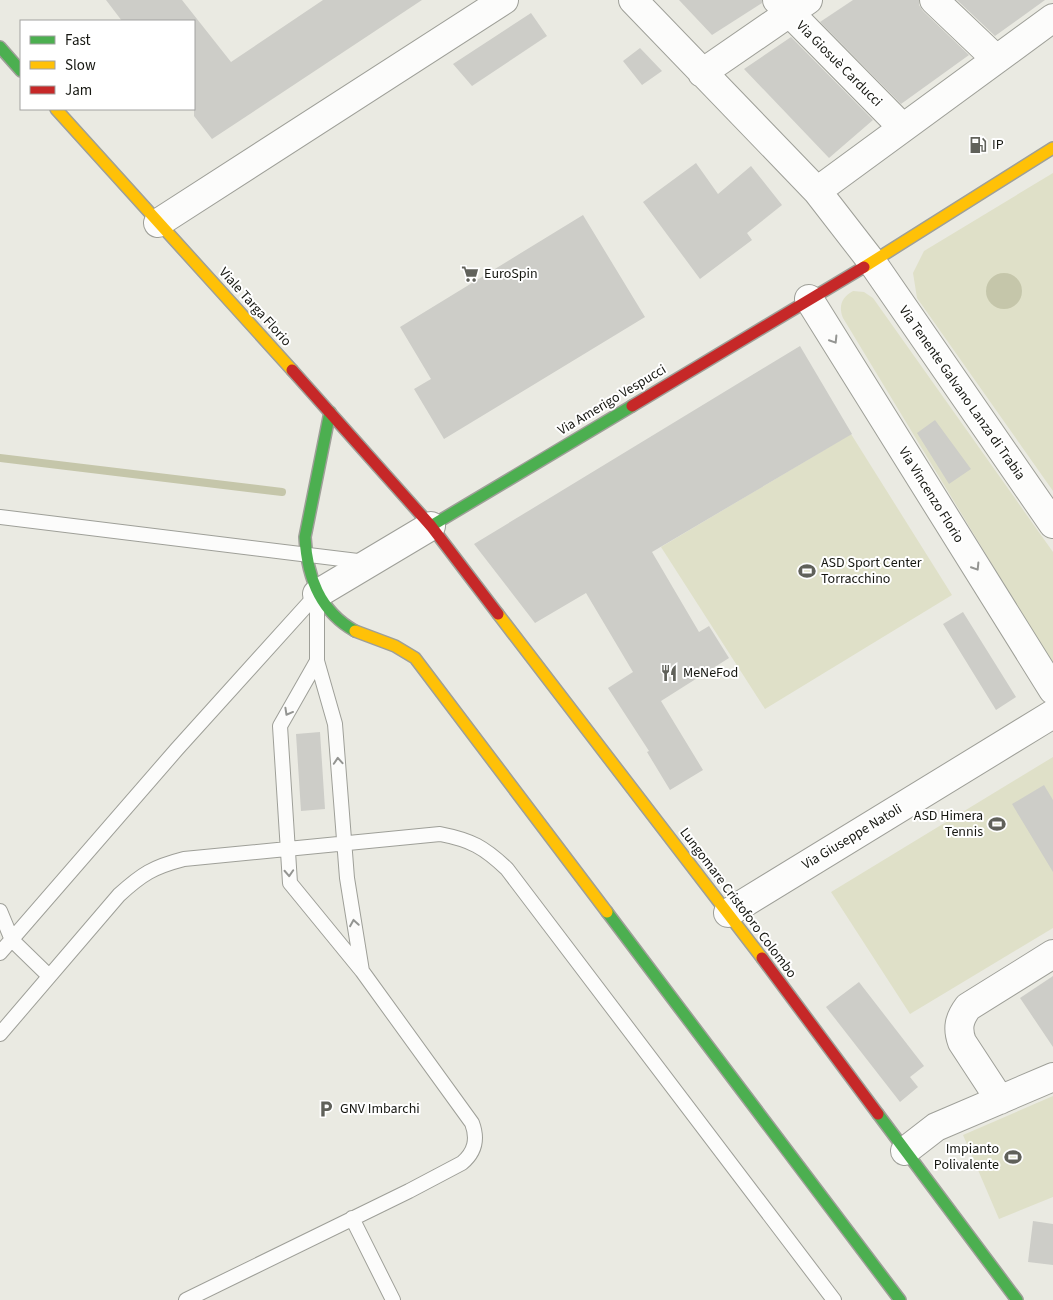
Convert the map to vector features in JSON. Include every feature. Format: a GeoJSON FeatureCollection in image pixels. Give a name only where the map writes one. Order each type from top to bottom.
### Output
{"type":"FeatureCollection","features":[{"type":"Feature","properties":{"kind":"street"},"geometry":{"type":"LineString","coordinates":[[158,223],[504,0]]}},
{"type":"Feature","properties":{"kind":"street","name":"Via Tenente Galvano Lanza di Trabia"},"geometry":{"type":"LineString","coordinates":[[633,0],[817,191],[872,262],[1053,524]]}},
{"type":"Feature","properties":{"kind":"street"},"geometry":{"type":"LineString","coordinates":[[934,0],[996,59]]}},
{"type":"Feature","properties":{"kind":"street"},"geometry":{"type":"LineString","coordinates":[[702,73],[792,4]]}},
{"type":"Feature","properties":{"kind":"street","name":"Via Giosuè Carducci"},"geometry":{"type":"LineString","coordinates":[[792,4],[902,127]]}},
{"type":"Feature","properties":{"kind":"street"},"geometry":{"type":"LineString","coordinates":[[817,191],[1053,18]]}},
{"type":"Feature","properties":{"kind":"street"},"geometry":{"type":"LineString","coordinates":[[0,47],[20,70]]}},
{"type":"Feature","properties":{"kind":"street","name":"Viale Targa Florio"},"geometry":{"type":"LineString","coordinates":[[57,110],[431,526]]}},
{"type":"Feature","properties":{"kind":"street","name":"Via Amerigo Vespucci"},"geometry":{"type":"LineString","coordinates":[[431,526],[872,262],[1053,148]]}},
{"type":"Feature","properties":{"kind":"street","name":"Via Vincenzo Florio"},"geometry":{"type":"LineString","coordinates":[[808,299],[1053,690]]}},
{"type":"Feature","properties":{"kind":"street"},"geometry":{"type":"LineString","coordinates":[[330,412],[305,537],[308,571],[317,594],[328,609],[344,625],[374,639],[391,643],[406,650],[415,658],[900,1300]]}},
{"type":"Feature","properties":{"kind":"street"},"geometry":{"type":"LineString","coordinates":[[317,594],[431,526]]}},
{"type":"Feature","properties":{"kind":"street","name":"Lungomare Cristoforo Colombo"},"geometry":{"type":"LineString","coordinates":[[431,526],[728,913],[1017,1300]]}},
{"type":"Feature","properties":{"kind":"street","name":"Via Giuseppe Natoli"},"geometry":{"type":"LineString","coordinates":[[728,913],[1053,714]]}},
{"type":"Feature","properties":{"kind":"street"},"geometry":{"type":"LineString","coordinates":[[1000,1100],[962,1042],[959,1033],[959,1023],[968,1007],[1053,954]]}},
{"type":"Feature","properties":{"kind":"street"},"geometry":{"type":"LineString","coordinates":[[905,1151],[936,1127],[1053,1076]]}},
{"type":"Feature","properties":{"kind":"lane"},"geometry":{"type":"LineString","coordinates":[[0,517],[370,563]]}},
{"type":"Feature","properties":{"kind":"lane"},"geometry":{"type":"LineString","coordinates":[[317,594],[316,661],[336,724],[347,878],[362,971]]}},
{"type":"Feature","properties":{"kind":"lane"},"geometry":{"type":"LineString","coordinates":[[0,953],[177,749],[317,594]]}},
{"type":"Feature","properties":{"kind":"lane"},"geometry":{"type":"LineString","coordinates":[[186,1300],[409,1191],[462,1163],[469,1157],[476,1141],[472,1123],[362,971],[290,883],[280,726],[316,661]]}},
{"type":"Feature","properties":{"kind":"lane"},"geometry":{"type":"LineString","coordinates":[[0,1034],[119,895],[138,877],[163,865],[184,859],[440,834],[460,838],[476,844],[494,856],[507,869],[834,1300]]}},
{"type":"Feature","properties":{"kind":"lane"},"geometry":{"type":"LineString","coordinates":[[0,911],[12,940],[49,976]]}},
{"type":"Feature","properties":{"kind":"lane"},"geometry":{"type":"LineString","coordinates":[[352,1218],[394,1300]]}},
{"type":"Feature","properties":{"kind":"shaded area"},"geometry":{"type":"Polygon","coordinates":[[[1053,173],[1053,491],[917,298],[913,273],[924,251],[1053,173]]]}},
{"type":"Feature","properties":{"kind":"shaded area"},"geometry":{"type":"Polygon","coordinates":[[[1004,273],[1016,279],[1022,291],[1016,303],[1004,309],[992,303],[986,291],[992,279],[1004,273]]]}},
{"type":"Feature","properties":{"kind":"shaded area"},"geometry":{"type":"Polygon","coordinates":[[[853,291],[864,292],[873,298],[1053,552],[1053,665],[843,318],[842,302],[853,291]]]}},
{"type":"Feature","properties":{"kind":"shaded area","name":"ASD Sport Center Torracchino"},"geometry":{"type":"Polygon","coordinates":[[[851,434],[952,595],[765,709],[661,547],[851,434]]]}},
{"type":"Feature","properties":{"kind":"shaded area","name":"ASD Himera Tennis"},"geometry":{"type":"Polygon","coordinates":[[[1053,757],[1053,928],[910,1014],[831,892],[1053,757]]]}},
{"type":"Feature","properties":{"kind":"shaded area","name":"Impianto Polivalente"},"geometry":{"type":"Polygon","coordinates":[[[1053,1096],[1053,1197],[999,1219],[963,1135],[1053,1096]]]}},
{"type":"Feature","properties":{"kind":"building"},"geometry":{"type":"Polygon","coordinates":[[[106,0],[182,0],[231,62],[323,0],[422,0],[212,139],[194,116],[195,20],[121,20],[106,0]]]}},
{"type":"Feature","properties":{"kind":"building"},"geometry":{"type":"Polygon","coordinates":[[[679,0],[762,0],[762,3],[712,35],[679,0]]]}},
{"type":"Feature","properties":{"kind":"building"},"geometry":{"type":"Polygon","coordinates":[[[853,0],[919,0],[919,5],[923,11],[969,55],[901,104],[820,22],[853,0]]]}},
{"type":"Feature","properties":{"kind":"building"},"geometry":{"type":"Polygon","coordinates":[[[957,0],[1045,0],[995,36],[957,0]]]}},
{"type":"Feature","properties":{"kind":"building"},"geometry":{"type":"Polygon","coordinates":[[[531,13],[547,36],[472,86],[453,64],[531,13]]]}},
{"type":"Feature","properties":{"kind":"building"},"geometry":{"type":"Polygon","coordinates":[[[791,37],[873,120],[829,158],[744,69],[791,37]]]}},
{"type":"Feature","properties":{"kind":"building"},"geometry":{"type":"Polygon","coordinates":[[[640,48],[662,71],[642,85],[623,61],[640,48]]]}},
{"type":"Feature","properties":{"kind":"building"},"geometry":{"type":"Polygon","coordinates":[[[696,163],[718,194],[751,166],[782,205],[747,233],[752,240],[700,279],[643,202],[696,163]]]}},
{"type":"Feature","properties":{"kind":"building"},"geometry":{"type":"Polygon","coordinates":[[[583,215],[645,317],[444,439],[414,389],[431,379],[400,327],[583,215]]]}},
{"type":"Feature","properties":{"kind":"building"},"geometry":{"type":"Polygon","coordinates":[[[800,346],[852,434],[652,552],[699,632],[709,626],[729,658],[661,701],[703,770],[670,790],[647,752],[649,751],[608,688],[633,672],[586,593],[535,623],[474,544],[800,346]]]}},
{"type":"Feature","properties":{"kind":"building"},"geometry":{"type":"Polygon","coordinates":[[[935,420],[971,469],[949,484],[917,433],[935,420]]]}},
{"type":"Feature","properties":{"kind":"building"},"geometry":{"type":"Polygon","coordinates":[[[963,612],[1016,697],[996,710],[943,624],[963,612]]]}},
{"type":"Feature","properties":{"kind":"building"},"geometry":{"type":"Polygon","coordinates":[[[320,732],[325,809],[301,811],[296,734],[320,732]]]}},
{"type":"Feature","properties":{"kind":"building"},"geometry":{"type":"Polygon","coordinates":[[[1044,785],[1053,800],[1053,872],[1012,804],[1044,785]]]}},
{"type":"Feature","properties":{"kind":"building"},"geometry":{"type":"Polygon","coordinates":[[[1053,976],[1053,1047],[1020,998],[1053,976]]]}},
{"type":"Feature","properties":{"kind":"building"},"geometry":{"type":"Polygon","coordinates":[[[859,982],[924,1066],[910,1077],[918,1087],[900,1102],[826,1007],[859,982]]]}},
{"type":"Feature","properties":{"kind":"building"},"geometry":{"type":"Polygon","coordinates":[[[1033,1221],[1053,1224],[1053,1265],[1028,1262],[1033,1221]]]}},
{"type":"Feature","properties":{"kind":"waterway"},"geometry":{"type":"LineString","coordinates":[[0,458],[282,492]]}},
{"type":"Feature","properties":{"kind":"traffic: fast"},"geometry":{"type":"LineString","coordinates":[[0,47],[20,70]]}},
{"type":"Feature","properties":{"kind":"traffic: fast"},"geometry":{"type":"LineString","coordinates":[[431,526],[632,406]]}},
{"type":"Feature","properties":{"kind":"traffic: fast"},"geometry":{"type":"LineString","coordinates":[[330,412],[305,537],[306,551],[312,579],[324,603],[343,623],[355,631]]}},
{"type":"Feature","properties":{"kind":"traffic: fast"},"geometry":{"type":"LineString","coordinates":[[607,912],[900,1300]]}},
{"type":"Feature","properties":{"kind":"traffic: fast"},"geometry":{"type":"LineString","coordinates":[[878,1114],[1017,1300]]}},
{"type":"Feature","properties":{"kind":"traffic: slow"},"geometry":{"type":"LineString","coordinates":[[57,110],[292,370]]}},
{"type":"Feature","properties":{"kind":"traffic: slow"},"geometry":{"type":"LineString","coordinates":[[864,267],[1053,148]]}},
{"type":"Feature","properties":{"kind":"traffic: slow"},"geometry":{"type":"LineString","coordinates":[[498,614],[762,958]]}},
{"type":"Feature","properties":{"kind":"traffic: slow"},"geometry":{"type":"LineString","coordinates":[[355,631],[395,646],[415,658],[607,912]]}},
{"type":"Feature","properties":{"kind":"traffic: jam"},"geometry":{"type":"LineString","coordinates":[[632,406],[864,267]]}},
{"type":"Feature","properties":{"kind":"traffic: jam"},"geometry":{"type":"LineString","coordinates":[[292,370],[431,526],[498,614]]}},
{"type":"Feature","properties":{"kind":"traffic: jam"},"geometry":{"type":"LineString","coordinates":[[762,958],[878,1114]]}},
{"type":"Feature","properties":{"kind":"place","name":"IP"},"geometry":{"type":"Point","coordinates":[978,145]}},
{"type":"Feature","properties":{"kind":"place","name":"EuroSpin"},"geometry":{"type":"Point","coordinates":[470,274]}},
{"type":"Feature","properties":{"kind":"place","name":"ASD Sport Center Torracchino"},"geometry":{"type":"Point","coordinates":[807,571]}},
{"type":"Feature","properties":{"kind":"place","name":"MeNeFod"},"geometry":{"type":"Point","coordinates":[669,673]}},
{"type":"Feature","properties":{"kind":"place","name":"ASD Himera Tennis"},"geometry":{"type":"Point","coordinates":[997,824]}},
{"type":"Feature","properties":{"kind":"place","name":"GNV Imbarchi"},"geometry":{"type":"Point","coordinates":[326,1109]}},
{"type":"Feature","properties":{"kind":"place","name":"Impianto Polivalente"},"geometry":{"type":"Point","coordinates":[1013,1157]}}]}
